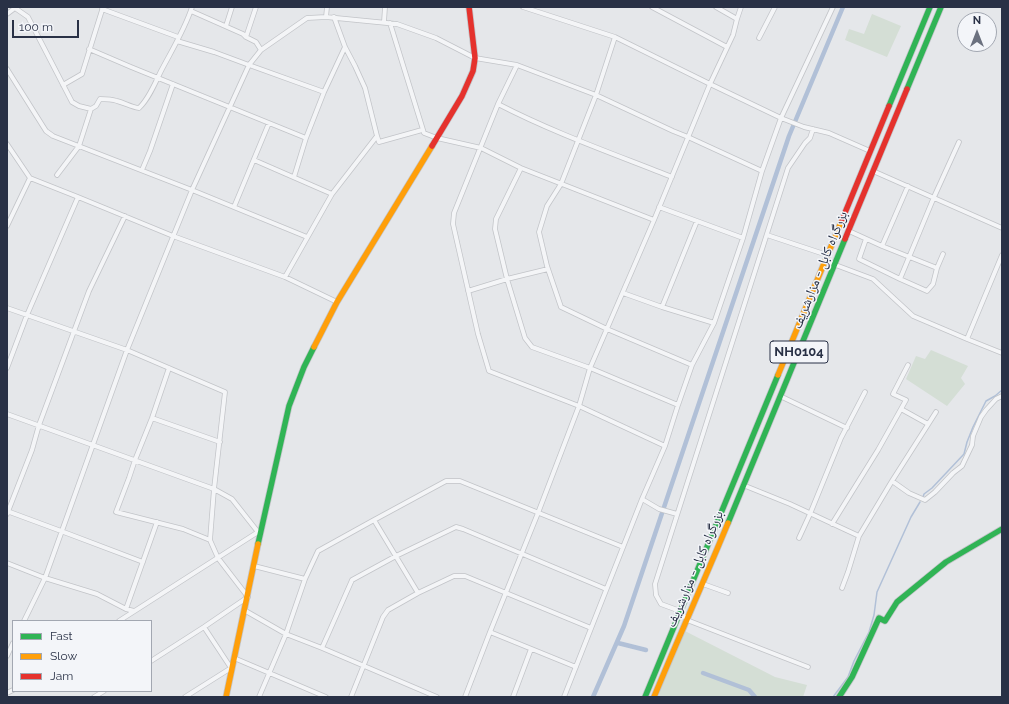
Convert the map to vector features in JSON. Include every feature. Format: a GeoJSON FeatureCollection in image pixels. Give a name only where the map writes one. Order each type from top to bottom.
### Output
{"type":"FeatureCollection","features":[{"type":"Feature","properties":{"kind":"main road"},"geometry":{"type":"LineString","coordinates":[[226,697],[231,668],[248,597],[259,531],[290,406],[304,367],[337,302],[437,138],[468,84],[473,71],[475,58],[469,7]]}},
{"type":"Feature","properties":{"kind":"main road","name":"بزرگراه کابل - مزارشریف"},"geometry":{"type":"LineString","coordinates":[[645,697],[930,7]]}},
{"type":"Feature","properties":{"kind":"main road","name":"بزرگراه کابل - مزارشریف"},"geometry":{"type":"LineString","coordinates":[[654,697],[703,584],[941,7]]}},
{"type":"Feature","properties":{"kind":"main road"},"geometry":{"type":"LineString","coordinates":[[839,697],[852,677],[879,618],[885,621],[897,602],[946,562],[1002,529]]}},
{"type":"Feature","properties":{"kind":"street"},"geometry":{"type":"LineString","coordinates":[[226,26],[232,7]]}},
{"type":"Feature","properties":{"kind":"street"},"geometry":{"type":"LineString","coordinates":[[246,37],[256,7]]}},
{"type":"Feature","properties":{"kind":"street"},"geometry":{"type":"LineString","coordinates":[[326,17],[327,7]]}},
{"type":"Feature","properties":{"kind":"street"},"geometry":{"type":"LineString","coordinates":[[384,22],[385,7]]}},
{"type":"Feature","properties":{"kind":"street"},"geometry":{"type":"LineString","coordinates":[[523,7],[615,38],[780,118],[804,127],[829,133],[871,152]]}},
{"type":"Feature","properties":{"kind":"street"},"geometry":{"type":"LineString","coordinates":[[652,7],[727,47]]}},
{"type":"Feature","properties":{"kind":"street"},"geometry":{"type":"LineString","coordinates":[[716,7],[737,19]]}},
{"type":"Feature","properties":{"kind":"street"},"geometry":{"type":"LineString","coordinates":[[465,697],[579,406],[590,368],[654,220],[710,84],[733,35],[742,7]]}},
{"type":"Feature","properties":{"kind":"street"},"geometry":{"type":"LineString","coordinates":[[759,38],[775,7]]}},
{"type":"Feature","properties":{"kind":"street"},"geometry":{"type":"LineString","coordinates":[[564,697],[590,628],[665,446],[692,365],[714,323],[743,238],[762,171],[780,118],[833,7]]}},
{"type":"Feature","properties":{"kind":"street"},"geometry":{"type":"LineString","coordinates":[[7,14],[15,8],[28,17],[72,102],[79,106],[91,109]]}},
{"type":"Feature","properties":{"kind":"street"},"geometry":{"type":"LineString","coordinates":[[63,85],[82,74],[102,8],[248,66],[324,92]]}},
{"type":"Feature","properties":{"kind":"street"},"geometry":{"type":"LineString","coordinates":[[58,175],[79,146],[91,109],[96,106],[100,99],[112,99],[139,108],[142,106],[178,39],[191,9],[244,34],[246,37],[256,42],[260,50]]}},
{"type":"Feature","properties":{"kind":"street"},"geometry":{"type":"LineString","coordinates":[[24,620],[45,578],[126,350],[192,190],[248,66],[260,50],[307,18],[326,17],[397,24],[436,38],[475,58],[517,65],[596,95],[762,171]]}},
{"type":"Feature","properties":{"kind":"street"},"geometry":{"type":"LineString","coordinates":[[334,18],[344,47],[365,88],[379,142],[422,130]]}},
{"type":"Feature","properties":{"kind":"street"},"geometry":{"type":"LineString","coordinates":[[390,23],[424,133],[437,138],[481,148],[521,168],[654,220]]}},
{"type":"Feature","properties":{"kind":"street"},"geometry":{"type":"LineString","coordinates":[[615,38],[596,95],[561,184],[547,206],[539,232],[548,269],[561,307],[607,329],[692,365]]}},
{"type":"Feature","properties":{"kind":"street"},"geometry":{"type":"LineString","coordinates":[[294,177],[306,138],[344,47]]}},
{"type":"Feature","properties":{"kind":"street"},"geometry":{"type":"LineString","coordinates":[[89,49],[306,138]]}},
{"type":"Feature","properties":{"kind":"street"},"geometry":{"type":"LineString","coordinates":[[517,65],[498,104],[454,213],[453,224],[478,334],[489,371],[579,406],[665,446]]}},
{"type":"Feature","properties":{"kind":"street"},"geometry":{"type":"LineString","coordinates":[[7,69],[46,131],[54,136],[307,237]]}},
{"type":"Feature","properties":{"kind":"street"},"geometry":{"type":"LineString","coordinates":[[142,170],[173,84]]}},
{"type":"Feature","properties":{"kind":"street"},"geometry":{"type":"LineString","coordinates":[[498,104],[520,116],[672,177]]}},
{"type":"Feature","properties":{"kind":"street"},"geometry":{"type":"LineString","coordinates":[[234,207],[269,123]]}},
{"type":"Feature","properties":{"kind":"street"},"geometry":{"type":"LineString","coordinates":[[808,667],[687,620],[680,611],[661,604],[656,595],[655,584],[788,168],[804,143],[810,138],[813,129]]}},
{"type":"Feature","properties":{"kind":"street"},"geometry":{"type":"LineString","coordinates":[[285,277],[332,194],[377,136]]}},
{"type":"Feature","properties":{"kind":"street"},"geometry":{"type":"LineString","coordinates":[[900,279],[934,197],[959,142]]}},
{"type":"Feature","properties":{"kind":"street"},"geometry":{"type":"LineString","coordinates":[[7,144],[30,178],[173,236],[285,277],[337,302]]}},
{"type":"Feature","properties":{"kind":"street"},"geometry":{"type":"LineString","coordinates":[[254,160],[332,194]]}},
{"type":"Feature","properties":{"kind":"street"},"geometry":{"type":"LineString","coordinates":[[521,168],[496,219],[495,229],[507,280],[525,338],[532,347],[590,368],[678,405]]}},
{"type":"Feature","properties":{"kind":"street"},"geometry":{"type":"LineString","coordinates":[[873,171],[1002,228]]}},
{"type":"Feature","properties":{"kind":"street"},"geometry":{"type":"LineString","coordinates":[[7,226],[30,178]]}},
{"type":"Feature","properties":{"kind":"street"},"geometry":{"type":"LineString","coordinates":[[882,246],[908,186]]}},
{"type":"Feature","properties":{"kind":"street"},"geometry":{"type":"LineString","coordinates":[[7,368],[27,315],[78,197]]}},
{"type":"Feature","properties":{"kind":"street"},"geometry":{"type":"LineString","coordinates":[[659,207],[743,238]]}},
{"type":"Feature","properties":{"kind":"street"},"geometry":{"type":"LineString","coordinates":[[125,216],[89,291],[38,425],[32,450],[7,512],[62,531],[142,562]]}},
{"type":"Feature","properties":{"kind":"street"},"geometry":{"type":"LineString","coordinates":[[662,307],[697,221]]}},
{"type":"Feature","properties":{"kind":"street"},"geometry":{"type":"LineString","coordinates":[[849,231],[937,268]]}},
{"type":"Feature","properties":{"kind":"street"},"geometry":{"type":"LineString","coordinates":[[767,235],[827,255]]}},
{"type":"Feature","properties":{"kind":"street"},"geometry":{"type":"LineString","coordinates":[[866,239],[859,259],[927,291],[933,284],[937,268],[943,254]]}},
{"type":"Feature","properties":{"kind":"street"},"geometry":{"type":"LineString","coordinates":[[967,339],[1002,256]]}},
{"type":"Feature","properties":{"kind":"street"},"geometry":{"type":"LineString","coordinates":[[825,261],[872,280],[913,316],[1002,353]]}},
{"type":"Feature","properties":{"kind":"street"},"geometry":{"type":"LineString","coordinates":[[468,291],[548,269]]}},
{"type":"Feature","properties":{"kind":"street"},"geometry":{"type":"LineString","coordinates":[[623,293],[714,323]]}},
{"type":"Feature","properties":{"kind":"street"},"geometry":{"type":"LineString","coordinates":[[7,308],[126,350],[225,392],[210,540],[218,558],[248,597],[152,660]]}},
{"type":"Feature","properties":{"kind":"street"},"geometry":{"type":"LineString","coordinates":[[832,524],[878,450],[906,400],[893,394],[908,365]]}},
{"type":"Feature","properties":{"kind":"street"},"geometry":{"type":"LineString","coordinates":[[168,368],[152,418],[116,512],[183,529],[210,540]]}},
{"type":"Feature","properties":{"kind":"street"},"geometry":{"type":"LineString","coordinates":[[799,538],[841,438],[865,392]]}},
{"type":"Feature","properties":{"kind":"street"},"geometry":{"type":"LineString","coordinates":[[780,396],[847,428]]}},
{"type":"Feature","properties":{"kind":"street"},"geometry":{"type":"LineString","coordinates":[[892,481],[909,493],[925,500],[935,492],[953,472],[962,466],[972,445],[973,436],[981,417],[996,399],[1002,396]]}},
{"type":"Feature","properties":{"kind":"street"},"geometry":{"type":"LineString","coordinates":[[901,409],[928,424]]}},
{"type":"Feature","properties":{"kind":"street"},"geometry":{"type":"LineString","coordinates":[[842,588],[859,536],[936,412]]}},
{"type":"Feature","properties":{"kind":"street"},"geometry":{"type":"LineString","coordinates":[[7,414],[214,490],[232,499],[259,531],[120,620]]}},
{"type":"Feature","properties":{"kind":"street"},"geometry":{"type":"LineString","coordinates":[[152,418],[220,442]]}},
{"type":"Feature","properties":{"kind":"street"},"geometry":{"type":"LineString","coordinates":[[259,697],[286,634],[305,579],[318,551],[446,481],[460,481],[623,547]]}},
{"type":"Feature","properties":{"kind":"street"},"geometry":{"type":"LineString","coordinates":[[743,485],[790,504],[859,536]]}},
{"type":"Feature","properties":{"kind":"street"},"geometry":{"type":"LineString","coordinates":[[642,499],[659,509],[677,514]]}},
{"type":"Feature","properties":{"kind":"street"},"geometry":{"type":"LineString","coordinates":[[374,520],[418,593]]}},
{"type":"Feature","properties":{"kind":"street"},"geometry":{"type":"LineString","coordinates":[[126,608],[157,522]]}},
{"type":"Feature","properties":{"kind":"street"},"geometry":{"type":"LineString","coordinates":[[322,648],[352,580],[396,556],[456,527],[464,529],[606,589]]}},
{"type":"Feature","properties":{"kind":"street"},"geometry":{"type":"LineString","coordinates":[[7,563],[45,578],[97,594],[134,611]]}},
{"type":"Feature","properties":{"kind":"street"},"geometry":{"type":"LineString","coordinates":[[254,566],[305,579]]}},
{"type":"Feature","properties":{"kind":"street"},"geometry":{"type":"LineString","coordinates":[[351,697],[382,616],[388,610],[418,593],[454,576],[465,576],[590,628]]}},
{"type":"Feature","properties":{"kind":"street"},"geometry":{"type":"LineString","coordinates":[[703,584],[728,593]]}},
{"type":"Feature","properties":{"kind":"street"},"geometry":{"type":"LineString","coordinates":[[244,610],[286,634],[437,697]]}},
{"type":"Feature","properties":{"kind":"street"},"geometry":{"type":"LineString","coordinates":[[186,697],[231,668],[204,627]]}},
{"type":"Feature","properties":{"kind":"street"},"geometry":{"type":"LineString","coordinates":[[490,632],[576,667]]}},
{"type":"Feature","properties":{"kind":"street"},"geometry":{"type":"LineString","coordinates":[[7,656],[12,645]]}},
{"type":"Feature","properties":{"kind":"street"},"geometry":{"type":"LineString","coordinates":[[513,697],[531,649]]}},
{"type":"Feature","properties":{"kind":"street"},"geometry":{"type":"LineString","coordinates":[[234,658],[326,697]]}},
{"type":"Feature","properties":{"kind":"shaded area"},"geometry":{"type":"Polygon","coordinates":[[[872,14],[901,26],[887,57],[845,40],[849,29],[864,34],[872,14]]]}},
{"type":"Feature","properties":{"kind":"shaded area"},"geometry":{"type":"Polygon","coordinates":[[[931,350],[968,366],[961,378],[965,384],[947,406],[906,379],[916,356],[925,359],[931,350]]]}},
{"type":"Feature","properties":{"kind":"shaded area"},"geometry":{"type":"Polygon","coordinates":[[[681,629],[775,677],[807,685],[803,697],[654,697],[681,629]]]}},
{"type":"Feature","properties":{"kind":"waterway"},"geometry":{"type":"LineString","coordinates":[[593,697],[624,626],[789,136],[843,7]]}},
{"type":"Feature","properties":{"kind":"waterway"},"geometry":{"type":"LineString","coordinates":[[923,497],[924,494],[932,488],[964,454],[973,427],[986,401],[1002,390]]}},
{"type":"Feature","properties":{"kind":"waterway"},"geometry":{"type":"LineString","coordinates":[[833,697],[848,677],[854,661],[869,632],[874,615],[877,592],[911,517],[920,502]]}},
{"type":"Feature","properties":{"kind":"waterway"},"geometry":{"type":"LineString","coordinates":[[618,643],[646,650]]}},
{"type":"Feature","properties":{"kind":"waterway"},"geometry":{"type":"LineString","coordinates":[[703,673],[749,690],[755,697]]}},
{"type":"Feature","properties":{"kind":"traffic: fast"},"geometry":{"type":"LineString","coordinates":[[889,106],[930,7]]}},
{"type":"Feature","properties":{"kind":"traffic: fast"},"geometry":{"type":"LineString","coordinates":[[907,89],[941,7]]}},
{"type":"Feature","properties":{"kind":"traffic: fast"},"geometry":{"type":"LineString","coordinates":[[728,523],[845,239]]}},
{"type":"Feature","properties":{"kind":"traffic: fast"},"geometry":{"type":"LineString","coordinates":[[258,544],[289,406],[304,367],[314,347]]}},
{"type":"Feature","properties":{"kind":"traffic: fast"},"geometry":{"type":"LineString","coordinates":[[645,697],[778,375]]}},
{"type":"Feature","properties":{"kind":"traffic: fast"},"geometry":{"type":"LineString","coordinates":[[839,697],[852,677],[879,618],[885,621],[897,602],[946,562],[1002,529]]}},
{"type":"Feature","properties":{"kind":"traffic: slow"},"geometry":{"type":"LineString","coordinates":[[314,347],[337,302],[432,146]]}},
{"type":"Feature","properties":{"kind":"traffic: slow"},"geometry":{"type":"LineString","coordinates":[[778,375],[842,220]]}},
{"type":"Feature","properties":{"kind":"traffic: slow"},"geometry":{"type":"LineString","coordinates":[[654,697],[728,523]]}},
{"type":"Feature","properties":{"kind":"traffic: slow"},"geometry":{"type":"LineString","coordinates":[[226,697],[258,544]]}},
{"type":"Feature","properties":{"kind":"traffic: jam"},"geometry":{"type":"LineString","coordinates":[[432,146],[462,96],[473,71],[475,58],[469,7]]}},
{"type":"Feature","properties":{"kind":"traffic: jam"},"geometry":{"type":"LineString","coordinates":[[845,239],[907,89]]}},
{"type":"Feature","properties":{"kind":"traffic: jam"},"geometry":{"type":"LineString","coordinates":[[842,220],[889,106]]}}]}
